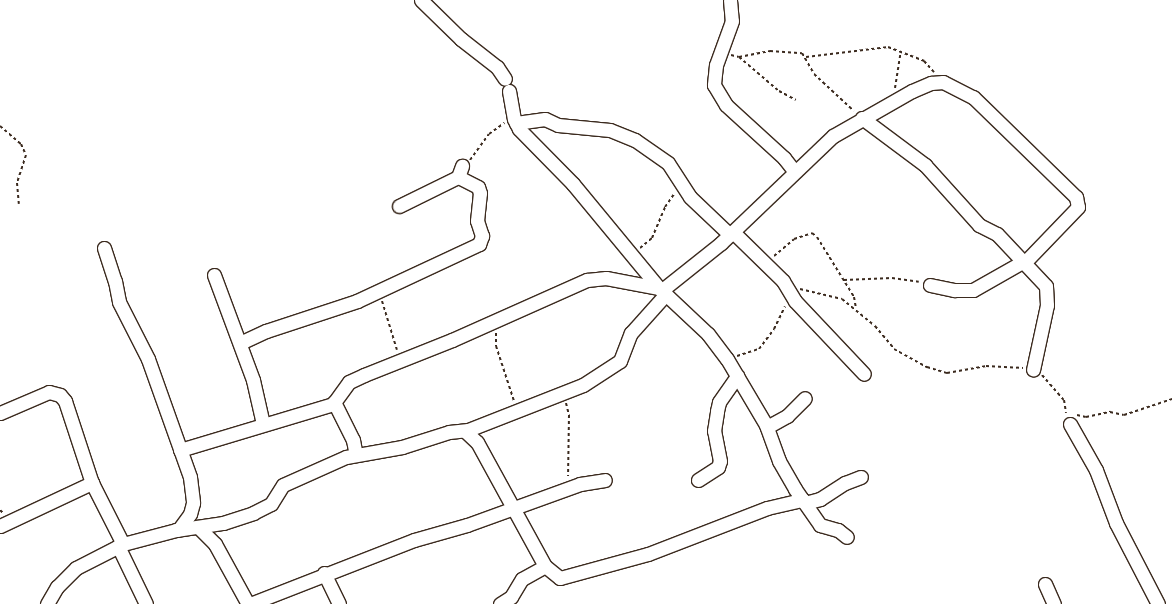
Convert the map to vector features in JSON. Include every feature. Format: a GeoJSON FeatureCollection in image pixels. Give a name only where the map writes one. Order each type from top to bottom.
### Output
{"type":"FeatureCollection","features":[{"type":"Feature","properties":{"kind":"street"},"geometry":{"type":"LineString","coordinates":[[421,0],[461,39],[497,67],[507,85],[515,120],[528,139],[573,184],[662,290],[698,323],[727,358],[767,427],[779,461],[804,502],[820,524],[838,530],[847,537]]}},
{"type":"Feature","properties":{"kind":"street"},"geometry":{"type":"LineString","coordinates":[[730,0],[733,13],[713,77],[718,94],[726,105],[784,158],[794,171]]}},
{"type":"Feature","properties":{"kind":"street"},"geometry":{"type":"LineString","coordinates":[[47,604],[57,587],[76,568],[120,545],[179,529],[223,523],[267,507],[283,485],[356,454],[402,447],[449,432],[465,431],[583,385],[614,366],[624,354],[631,333],[662,290],[731,234],[794,171],[833,136],[862,118],[912,91],[931,83],[943,82],[973,97],[1076,197],[1078,207],[1025,261],[973,290],[954,290],[930,285]]}},
{"type":"Feature","properties":{"kind":"street"},"geometry":{"type":"LineString","coordinates":[[862,118],[925,165],[979,225],[996,234],[1025,261],[1046,286],[1047,296],[1033,370]]}},
{"type":"Feature","properties":{"kind":"street"},"geometry":{"type":"LineString","coordinates":[[515,120],[545,119],[558,125],[610,130],[635,140],[659,155],[673,169],[683,187],[731,234],[766,263],[818,328],[864,374]]}},
{"type":"Feature","properties":{"kind":"street"},"geometry":{"type":"LineString","coordinates":[[240,343],[378,291],[476,246],[482,240],[477,221],[480,193],[478,187],[460,171],[399,206]]}},
{"type":"Feature","properties":{"kind":"street"},"geometry":{"type":"LineString","coordinates":[[104,248],[115,281],[119,302],[148,359],[190,477],[193,502],[190,514],[179,529]]}},
{"type":"Feature","properties":{"kind":"street"},"geometry":{"type":"LineString","coordinates":[[214,275],[253,380],[262,424]]}},
{"type":"Feature","properties":{"kind":"street"},"geometry":{"type":"LineString","coordinates":[[180,450],[334,402],[349,382],[596,278],[662,290]]}},
{"type":"Feature","properties":{"kind":"street"},"geometry":{"type":"LineString","coordinates":[[698,480],[718,467],[714,431],[717,411],[719,402],[738,376]]}},
{"type":"Feature","properties":{"kind":"street"},"geometry":{"type":"LineString","coordinates":[[0,413],[49,392],[60,394],[65,401],[92,483],[146,604]]}},
{"type":"Feature","properties":{"kind":"street"},"geometry":{"type":"LineString","coordinates":[[767,427],[787,416],[805,398]]}},
{"type":"Feature","properties":{"kind":"street"},"geometry":{"type":"LineString","coordinates":[[334,402],[353,440],[356,454]]}},
{"type":"Feature","properties":{"kind":"street"},"geometry":{"type":"LineString","coordinates":[[1071,416],[1096,470],[1116,523],[1158,604]]}},
{"type":"Feature","properties":{"kind":"street"},"geometry":{"type":"LineString","coordinates":[[465,431],[476,442],[545,566],[553,575],[567,577],[626,558],[648,554],[783,503],[804,502],[820,498],[845,482],[861,477]]}},
{"type":"Feature","properties":{"kind":"street"},"geometry":{"type":"LineString","coordinates":[[198,527],[215,544],[249,604],[414,540],[514,508],[591,481],[605,480]]}},
{"type":"Feature","properties":{"kind":"street"},"geometry":{"type":"LineString","coordinates":[[0,526],[92,483]]}},
{"type":"Feature","properties":{"kind":"street"},"geometry":{"type":"LineString","coordinates":[[500,604],[511,597],[522,579],[545,566]]}},
{"type":"Feature","properties":{"kind":"street"},"geometry":{"type":"LineString","coordinates":[[324,574],[339,604]]}},
{"type":"Feature","properties":{"kind":"street"},"geometry":{"type":"LineString","coordinates":[[1045,584],[1054,604]]}},
{"type":"Feature","properties":{"kind":"path"},"geometry":{"type":"LineString","coordinates":[[806,57],[888,47],[924,61],[943,82]]}},
{"type":"Feature","properties":{"kind":"path"},"geometry":{"type":"LineString","coordinates":[[722,52],[739,56],[770,51],[797,51],[806,57],[814,74],[862,118]]}},
{"type":"Feature","properties":{"kind":"path"},"geometry":{"type":"LineString","coordinates":[[893,102],[902,52]]}},
{"type":"Feature","properties":{"kind":"path"},"geometry":{"type":"LineString","coordinates":[[739,56],[779,92],[796,100]]}},
{"type":"Feature","properties":{"kind":"path"},"geometry":{"type":"LineString","coordinates":[[460,171],[473,158],[489,134],[515,120]]}},
{"type":"Feature","properties":{"kind":"path"},"geometry":{"type":"LineString","coordinates":[[0,126],[21,144],[26,155],[17,184],[19,204]]}},
{"type":"Feature","properties":{"kind":"path"},"geometry":{"type":"LineString","coordinates":[[632,256],[652,238],[664,207],[683,187]]}},
{"type":"Feature","properties":{"kind":"path"},"geometry":{"type":"LineString","coordinates":[[766,263],[794,239],[812,233],[817,237],[854,297],[856,309]]}},
{"type":"Feature","properties":{"kind":"path"},"geometry":{"type":"LineString","coordinates":[[844,280],[900,279],[930,285]]}},
{"type":"Feature","properties":{"kind":"path"},"geometry":{"type":"LineString","coordinates":[[727,358],[759,349],[774,328],[789,290],[842,300],[856,309],[894,349],[927,367],[947,373],[999,365],[1033,370],[1049,381],[1064,400],[1065,409],[1071,416],[1086,417],[1103,412],[1124,415],[1172,399]]}},
{"type":"Feature","properties":{"kind":"path"},"geometry":{"type":"LineString","coordinates":[[378,291],[400,361]]}},
{"type":"Feature","properties":{"kind":"path"},"geometry":{"type":"LineString","coordinates":[[497,320],[496,346],[517,410]]}},
{"type":"Feature","properties":{"kind":"path"},"geometry":{"type":"LineString","coordinates":[[563,393],[569,415],[569,462],[566,490]]}},
{"type":"Feature","properties":{"kind":"path"},"geometry":{"type":"LineString","coordinates":[[1065,409],[1071,416]]}}]}
